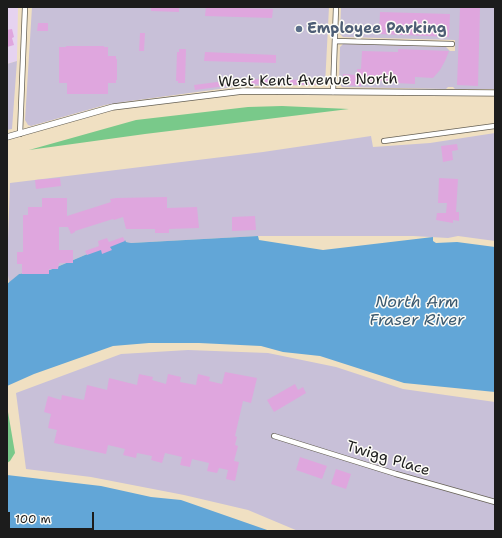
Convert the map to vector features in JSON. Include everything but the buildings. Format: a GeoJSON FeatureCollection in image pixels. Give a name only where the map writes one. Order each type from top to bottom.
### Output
{"type":"FeatureCollection","features":[{"type":"Feature","properties":{"kind":"street"},"geometry":{"type":"LineString","coordinates":[[20,134],[25,7]]}},
{"type":"Feature","properties":{"kind":"street"},"geometry":{"type":"LineString","coordinates":[[333,92],[336,7]]}},
{"type":"Feature","properties":{"kind":"street"},"geometry":{"type":"LineString","coordinates":[[335,41],[452,44]]}},
{"type":"Feature","properties":{"kind":"street","name":"West Kent Avenue North"},"geometry":{"type":"LineString","coordinates":[[7,138],[105,108],[243,91],[495,93]]}},
{"type":"Feature","properties":{"kind":"street"},"geometry":{"type":"LineString","coordinates":[[384,141],[495,126]]}},
{"type":"Feature","properties":{"kind":"street","name":"Twigg Place"},"geometry":{"type":"LineString","coordinates":[[274,436],[402,476],[495,502]]}},
{"type":"Feature","properties":{"kind":"shaded area"},"geometry":{"type":"Polygon","coordinates":[[[7,7],[18,7],[17,61],[7,64],[7,7]]]}},
{"type":"Feature","properties":{"kind":"shaded area"},"geometry":{"type":"Polygon","coordinates":[[[32,7],[329,7],[325,85],[242,86],[123,102],[105,105],[31,126],[28,125],[25,120],[32,7]]]}},
{"type":"Feature","properties":{"kind":"shaded area"},"geometry":{"type":"Polygon","coordinates":[[[341,7],[495,7],[495,89],[455,89],[453,87],[448,87],[446,89],[342,87],[339,83],[340,47],[343,44],[446,47],[450,51],[455,51],[455,40],[343,37],[340,34],[341,7]]]}},
{"type":"Feature","properties":{"kind":"shaded area"},"geometry":{"type":"Polygon","coordinates":[[[17,61],[12,129],[7,130],[7,64],[17,61]]]}},
{"type":"Feature","properties":{"kind":"shaded area"},"geometry":{"type":"Polygon","coordinates":[[[495,133],[495,241],[458,236],[448,238],[413,236],[258,236],[131,243],[125,242],[125,240],[50,270],[19,274],[9,283],[7,268],[10,183],[263,152],[371,136],[373,147],[430,143],[495,133]]]}},
{"type":"Feature","properties":{"kind":"shaded area"},"geometry":{"type":"Polygon","coordinates":[[[188,350],[268,353],[336,367],[403,389],[495,402],[495,531],[298,531],[248,510],[184,495],[91,477],[26,469],[16,393],[121,354],[188,350]]]}},
{"type":"Feature","properties":{"kind":"green space"},"geometry":{"type":"Polygon","coordinates":[[[282,106],[349,109],[29,150],[136,120],[248,107],[282,106]]]}},
{"type":"Feature","properties":{"kind":"green space"},"geometry":{"type":"Polygon","coordinates":[[[7,411],[15,453],[7,463],[7,411]]]}},
{"type":"Feature","properties":{"kind":"water","name":"North Arm Fraser River"},"geometry":{"type":"Polygon","coordinates":[[[258,236],[259,240],[323,250],[433,237],[433,241],[436,243],[457,242],[495,247],[495,392],[404,383],[320,356],[283,352],[261,346],[199,343],[149,343],[113,346],[34,374],[7,386],[7,284],[19,274],[50,270],[125,240],[126,242],[131,243],[258,236]]]}},
{"type":"Feature","properties":{"kind":"water"},"geometry":{"type":"Polygon","coordinates":[[[7,475],[101,486],[151,497],[181,500],[270,531],[7,531],[7,475]]]}},
{"type":"Feature","properties":{"kind":"place","name":"Employee Parking"},"geometry":{"type":"Point","coordinates":[299,29]}}]}
